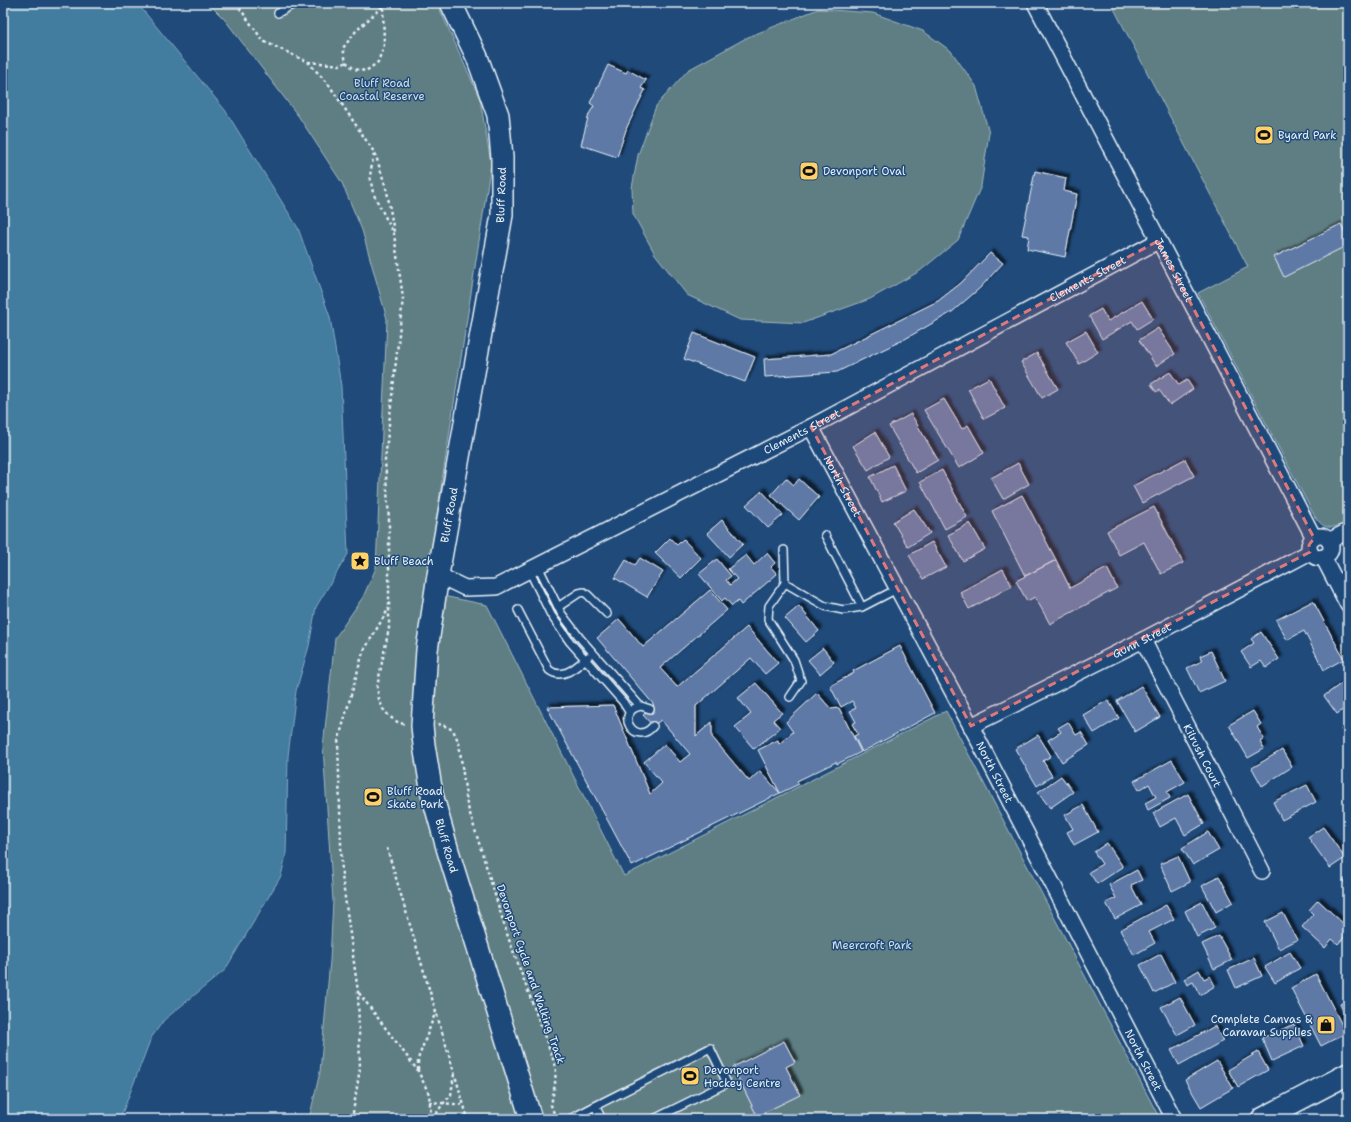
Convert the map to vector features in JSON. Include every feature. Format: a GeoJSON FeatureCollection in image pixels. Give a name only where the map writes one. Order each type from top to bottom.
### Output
{"type":"FeatureCollection","features":[{"type":"Feature","properties":{"kind":"street","name":"Bluff Road"},"geometry":{"type":"LineString","coordinates":[[451,3],[477,57],[498,115],[502,157],[502,215],[438,575],[427,650],[422,726],[432,794],[448,851],[531,1119]]}},
{"type":"Feature","properties":{"kind":"street","name":"James Street"},"geometry":{"type":"LineString","coordinates":[[1035,3],[1316,549],[1348,605]]}},
{"type":"Feature","properties":{"kind":"street","name":"Clements Street"},"geometry":{"type":"LineString","coordinates":[[438,575],[465,588],[496,587],[811,427],[1158,241]]}},
{"type":"Feature","properties":{"kind":"street","name":"North Street"},"geometry":{"type":"LineString","coordinates":[[811,427],[971,726],[1174,1119]]}},
{"type":"Feature","properties":{"kind":"street"},"geometry":{"type":"LineString","coordinates":[[1316,549],[1329,552],[1329,541],[1348,531]]}},
{"type":"Feature","properties":{"kind":"street","name":"Gunn Street"},"geometry":{"type":"LineString","coordinates":[[971,726],[1143,640],[1316,549]]}},
{"type":"Feature","properties":{"kind":"street","name":"Kilrush Court"},"geometry":{"type":"LineString","coordinates":[[1143,640],[1262,871]]}},
{"type":"Feature","properties":{"kind":"street"},"geometry":{"type":"LineString","coordinates":[[1262,1119],[1348,1074]]}},
{"type":"Feature","properties":{"kind":"lane"},"geometry":{"type":"LineString","coordinates":[[278,13],[296,3]]}},
{"type":"Feature","properties":{"kind":"lane"},"geometry":{"type":"LineString","coordinates":[[825,535],[862,607]]}},
{"type":"Feature","properties":{"kind":"lane"},"geometry":{"type":"LineString","coordinates":[[784,550],[785,584],[769,606],[768,619],[794,660],[801,681],[790,697]]}},
{"type":"Feature","properties":{"kind":"lane"},"geometry":{"type":"LineString","coordinates":[[533,568],[571,627],[640,706]]}},
{"type":"Feature","properties":{"kind":"lane"},"geometry":{"type":"LineString","coordinates":[[533,568],[551,615],[570,642],[623,702],[630,713]]}},
{"type":"Feature","properties":{"kind":"lane"},"geometry":{"type":"LineString","coordinates":[[785,584],[825,606],[843,610],[862,607],[897,589]]}},
{"type":"Feature","properties":{"kind":"lane"},"geometry":{"type":"LineString","coordinates":[[558,607],[579,593],[584,592],[607,614]]}},
{"type":"Feature","properties":{"kind":"lane"},"geometry":{"type":"LineString","coordinates":[[518,610],[549,670],[554,674],[565,674],[594,653]]}},
{"type":"Feature","properties":{"kind":"lane"},"geometry":{"type":"LineString","coordinates":[[650,709],[640,706],[632,709],[628,722],[632,730],[641,733],[650,730],[653,726]]}},
{"type":"Feature","properties":{"kind":"lane"},"geometry":{"type":"LineString","coordinates":[[570,1119],[710,1048],[727,1083],[654,1119]]}},
{"type":"Feature","properties":{"kind":"lane"},"geometry":{"type":"LineString","coordinates":[[595,1106],[602,1119]]}},
{"type":"Feature","properties":{"kind":"path"},"geometry":{"type":"LineString","coordinates":[[236,3],[263,41],[308,62],[342,65],[346,62]]}},
{"type":"Feature","properties":{"kind":"path"},"geometry":{"type":"LineString","coordinates":[[383,5],[384,45],[378,62],[366,71],[354,69],[346,62],[343,48],[356,31],[383,5],[386,3]]}},
{"type":"Feature","properties":{"kind":"path"},"geometry":{"type":"LineString","coordinates":[[308,62],[329,85],[374,152],[386,191],[394,234]]}},
{"type":"Feature","properties":{"kind":"path","name":"Devonport Cycle and Walking Track"},"geometry":{"type":"LineString","coordinates":[[374,152],[370,176],[373,193],[394,234],[403,298],[385,460],[389,520],[390,606],[389,628],[377,687],[379,698],[383,709],[390,717],[399,723],[422,726],[441,724],[453,730],[459,743],[468,804],[503,922],[556,1067],[555,1084],[551,1105],[556,1119]]}},
{"type":"Feature","properties":{"kind":"path"},"geometry":{"type":"LineString","coordinates":[[352,1119],[360,1068],[358,992],[342,876],[338,742],[364,652],[390,606]]}},
{"type":"Feature","properties":{"kind":"path"},"geometry":{"type":"LineString","coordinates":[[387,848],[468,1119]]}},
{"type":"Feature","properties":{"kind":"path"},"geometry":{"type":"LineString","coordinates":[[358,992],[418,1071],[429,1094],[431,1115],[428,1119]]}},
{"type":"Feature","properties":{"kind":"path"},"geometry":{"type":"LineString","coordinates":[[418,1071],[418,1059],[436,1011]]}},
{"type":"Feature","properties":{"kind":"path"},"geometry":{"type":"LineString","coordinates":[[434,1119],[443,1103],[451,1095],[454,1072]]}},
{"type":"Feature","properties":{"kind":"path"},"geometry":{"type":"LineString","coordinates":[[429,1102],[464,1105]]}},
{"type":"Feature","properties":{"kind":"highlighted area"},"geometry":{"type":"Polygon","coordinates":[[[1158,241],[1314,538],[1309,545],[1310,552],[971,726],[811,427],[1158,241]]]}},
{"type":"Feature","properties":{"kind":"green space","name":"Bluff Road Coastal Reserve"},"geometry":{"type":"Polygon","coordinates":[[[208,3],[437,3],[480,99],[491,163],[425,592],[412,739],[523,1119],[309,1119],[320,1072],[330,961],[333,901],[323,747],[335,638],[363,597],[376,568],[387,319],[362,230],[342,183],[299,117],[225,20],[208,3]]]}},
{"type":"Feature","properties":{"kind":"green space","name":"Byard Park"},"geometry":{"type":"Polygon","coordinates":[[[1111,3],[1348,3],[1348,521],[1343,524],[1334,527],[1326,527],[1322,525],[1315,517],[1198,293],[1248,267],[1111,3]]]}},
{"type":"Feature","properties":{"kind":"green space","name":"Devonport Oval"},"geometry":{"type":"Polygon","coordinates":[[[818,9],[873,13],[923,31],[951,51],[976,86],[989,133],[981,186],[958,240],[920,271],[870,299],[803,323],[740,320],[687,295],[655,254],[633,214],[632,188],[638,155],[656,106],[688,70],[748,37],[818,9]]]}},
{"type":"Feature","properties":{"kind":"green space","name":"Meercroft Park"},"geometry":{"type":"Polygon","coordinates":[[[443,596],[487,605],[624,876],[946,711],[1160,1119],[542,1119],[425,748],[443,596]]]}},
{"type":"Feature","properties":{"kind":"water"},"geometry":{"type":"Polygon","coordinates":[[[3,3],[137,3],[225,110],[298,228],[330,317],[341,386],[348,554],[316,607],[309,646],[296,691],[288,756],[286,855],[281,876],[225,970],[164,1020],[151,1038],[120,1119],[3,1119],[3,3]]]}},
{"type":"Feature","properties":{"kind":"building"},"geometry":{"type":"Polygon","coordinates":[[[608,65],[626,73],[628,70],[646,80],[641,88],[645,90],[627,127],[617,157],[581,145],[589,114],[594,106],[590,103],[608,65]]]}},
{"type":"Feature","properties":{"kind":"building"},"geometry":{"type":"Polygon","coordinates":[[[1035,171],[1066,178],[1064,191],[1077,194],[1065,257],[1027,249],[1029,236],[1022,235],[1035,171]]]}},
{"type":"Feature","properties":{"kind":"building"},"geometry":{"type":"Polygon","coordinates":[[[1341,224],[1348,239],[1348,245],[1284,277],[1274,257],[1341,224]]]}},
{"type":"Feature","properties":{"kind":"building"},"geometry":{"type":"Polygon","coordinates":[[[990,253],[1003,263],[980,288],[952,312],[905,339],[837,372],[765,377],[764,359],[831,354],[938,301],[961,283],[990,253]]]}},
{"type":"Feature","properties":{"kind":"building"},"geometry":{"type":"Polygon","coordinates":[[[1142,301],[1153,319],[1137,329],[1132,321],[1102,339],[1089,316],[1101,309],[1108,321],[1142,301]]]}},
{"type":"Feature","properties":{"kind":"building"},"geometry":{"type":"Polygon","coordinates":[[[1158,328],[1175,354],[1156,366],[1139,340],[1158,328]]]}},
{"type":"Feature","properties":{"kind":"building"},"geometry":{"type":"Polygon","coordinates":[[[1086,331],[1098,352],[1079,364],[1066,342],[1086,331]]]}},
{"type":"Feature","properties":{"kind":"building"},"geometry":{"type":"Polygon","coordinates":[[[694,333],[755,357],[745,382],[684,359],[694,333]]]}},
{"type":"Feature","properties":{"kind":"building"},"geometry":{"type":"Polygon","coordinates":[[[1037,353],[1058,389],[1042,398],[1021,362],[1037,353]]]}},
{"type":"Feature","properties":{"kind":"building"},"geometry":{"type":"Polygon","coordinates":[[[1170,372],[1179,385],[1187,380],[1193,389],[1170,405],[1159,390],[1156,392],[1151,384],[1170,372]]]}},
{"type":"Feature","properties":{"kind":"building"},"geometry":{"type":"Polygon","coordinates":[[[989,378],[1005,408],[984,419],[968,389],[989,378]]]}},
{"type":"Feature","properties":{"kind":"building"},"geometry":{"type":"Polygon","coordinates":[[[944,399],[962,429],[968,425],[984,453],[959,468],[924,410],[944,399]]]}},
{"type":"Feature","properties":{"kind":"building"},"geometry":{"type":"Polygon","coordinates":[[[911,414],[938,460],[916,473],[889,426],[911,414]]]}},
{"type":"Feature","properties":{"kind":"building"},"geometry":{"type":"Polygon","coordinates":[[[875,432],[889,457],[868,470],[853,446],[875,432]]]}},
{"type":"Feature","properties":{"kind":"building"},"geometry":{"type":"Polygon","coordinates":[[[1185,459],[1194,476],[1142,503],[1133,486],[1185,459]]]}},
{"type":"Feature","properties":{"kind":"building"},"geometry":{"type":"Polygon","coordinates":[[[1018,463],[1029,484],[1003,499],[991,478],[1018,463]]]}},
{"type":"Feature","properties":{"kind":"building"},"geometry":{"type":"Polygon","coordinates":[[[893,465],[906,491],[882,502],[870,477],[893,465]]]}},
{"type":"Feature","properties":{"kind":"building"},"geometry":{"type":"Polygon","coordinates":[[[942,470],[967,517],[945,529],[920,482],[942,470]]]}},
{"type":"Feature","properties":{"kind":"building"},"geometry":{"type":"Polygon","coordinates":[[[786,478],[794,485],[799,479],[819,497],[799,520],[771,495],[786,478]]]}},
{"type":"Feature","properties":{"kind":"building"},"geometry":{"type":"Polygon","coordinates":[[[762,491],[783,515],[768,528],[746,505],[762,491]]]}},
{"type":"Feature","properties":{"kind":"building"},"geometry":{"type":"Polygon","coordinates":[[[1022,495],[1056,560],[1025,576],[992,511],[1022,495]]]}},
{"type":"Feature","properties":{"kind":"building"},"geometry":{"type":"Polygon","coordinates":[[[1154,507],[1183,563],[1161,574],[1144,542],[1119,555],[1107,531],[1154,507]]]}},
{"type":"Feature","properties":{"kind":"building"},"geometry":{"type":"Polygon","coordinates":[[[914,509],[930,533],[908,547],[893,522],[914,509]]]}},
{"type":"Feature","properties":{"kind":"building"},"geometry":{"type":"Polygon","coordinates":[[[722,520],[743,544],[729,557],[707,533],[722,520]]]}},
{"type":"Feature","properties":{"kind":"building"},"geometry":{"type":"Polygon","coordinates":[[[970,523],[985,549],[963,561],[948,535],[970,523]]]}},
{"type":"Feature","properties":{"kind":"building"},"geometry":{"type":"Polygon","coordinates":[[[670,538],[677,545],[683,539],[701,558],[681,578],[655,553],[670,538]]]}},
{"type":"Feature","properties":{"kind":"building"},"geometry":{"type":"Polygon","coordinates":[[[932,542],[946,567],[923,579],[909,555],[932,542]]]}},
{"type":"Feature","properties":{"kind":"building"},"geometry":{"type":"Polygon","coordinates":[[[767,553],[775,563],[771,567],[777,574],[741,605],[738,601],[732,606],[725,598],[722,601],[699,574],[717,559],[731,576],[726,580],[730,585],[737,579],[728,569],[746,555],[754,565],[767,553]]]}},
{"type":"Feature","properties":{"kind":"building"},"geometry":{"type":"Polygon","coordinates":[[[640,558],[663,572],[647,597],[615,578],[626,560],[635,565],[640,558]]]}},
{"type":"Feature","properties":{"kind":"building"},"geometry":{"type":"Polygon","coordinates":[[[1056,560],[1070,588],[1107,568],[1117,588],[1050,624],[1035,597],[1027,601],[1016,581],[1056,560]]]}},
{"type":"Feature","properties":{"kind":"building"},"geometry":{"type":"Polygon","coordinates":[[[1003,569],[1012,586],[969,609],[960,592],[1003,569]]]}},
{"type":"Feature","properties":{"kind":"building"},"geometry":{"type":"Polygon","coordinates":[[[710,590],[727,610],[660,668],[677,687],[747,627],[778,663],[765,674],[751,658],[696,706],[696,736],[712,722],[712,737],[749,781],[760,771],[780,793],[632,866],[547,707],[613,705],[650,794],[662,783],[644,762],[665,744],[680,762],[690,754],[661,720],[653,726],[643,715],[654,705],[597,638],[619,619],[643,647],[710,590]]]}},
{"type":"Feature","properties":{"kind":"building"},"geometry":{"type":"Polygon","coordinates":[[[1313,601],[1344,659],[1324,670],[1304,631],[1287,640],[1276,620],[1313,601]]]}},
{"type":"Feature","properties":{"kind":"building"},"geometry":{"type":"Polygon","coordinates":[[[799,606],[819,631],[806,642],[785,618],[799,606]]]}},
{"type":"Feature","properties":{"kind":"building"},"geometry":{"type":"Polygon","coordinates":[[[1261,632],[1279,659],[1266,668],[1261,661],[1251,667],[1241,652],[1254,643],[1251,639],[1261,632]]]}},
{"type":"Feature","properties":{"kind":"building"},"geometry":{"type":"Polygon","coordinates":[[[900,646],[935,713],[862,752],[854,736],[858,734],[852,724],[856,722],[850,711],[856,708],[852,701],[841,707],[830,686],[854,673],[853,671],[900,646]]]}},
{"type":"Feature","properties":{"kind":"building"},"geometry":{"type":"Polygon","coordinates":[[[823,648],[834,662],[820,674],[808,660],[823,648]]]}},
{"type":"Feature","properties":{"kind":"building"},"geometry":{"type":"Polygon","coordinates":[[[1211,651],[1225,681],[1199,693],[1187,668],[1202,661],[1200,656],[1211,651]]]}},
{"type":"Feature","properties":{"kind":"building"},"geometry":{"type":"Polygon","coordinates":[[[1346,680],[1348,683],[1348,706],[1337,714],[1324,696],[1346,680]]]}},
{"type":"Feature","properties":{"kind":"building"},"geometry":{"type":"Polygon","coordinates":[[[756,683],[782,713],[773,720],[780,728],[754,749],[735,727],[751,714],[738,698],[756,683]]]}},
{"type":"Feature","properties":{"kind":"building"},"geometry":{"type":"Polygon","coordinates":[[[1141,686],[1160,717],[1135,732],[1117,701],[1141,686]]]}},
{"type":"Feature","properties":{"kind":"building"},"geometry":{"type":"Polygon","coordinates":[[[817,693],[831,709],[839,708],[861,752],[837,764],[836,762],[797,781],[799,784],[780,793],[758,750],[778,740],[779,744],[793,732],[786,722],[817,693]]]}},
{"type":"Feature","properties":{"kind":"building"},"geometry":{"type":"Polygon","coordinates":[[[1108,700],[1119,718],[1094,733],[1083,715],[1108,700]]]}},
{"type":"Feature","properties":{"kind":"building"},"geometry":{"type":"Polygon","coordinates":[[[1253,711],[1261,724],[1257,727],[1264,739],[1260,742],[1264,749],[1248,758],[1229,725],[1253,711]]]}},
{"type":"Feature","properties":{"kind":"building"},"geometry":{"type":"Polygon","coordinates":[[[1068,722],[1076,735],[1081,732],[1089,745],[1062,762],[1048,740],[1061,732],[1058,728],[1068,722]]]}},
{"type":"Feature","properties":{"kind":"building"},"geometry":{"type":"Polygon","coordinates":[[[1348,724],[1348,739],[1341,729],[1348,724]]]}},
{"type":"Feature","properties":{"kind":"building"},"geometry":{"type":"Polygon","coordinates":[[[1038,735],[1051,756],[1043,761],[1052,776],[1037,786],[1015,749],[1038,735]]]}},
{"type":"Feature","properties":{"kind":"building"},"geometry":{"type":"Polygon","coordinates":[[[1282,750],[1292,767],[1262,786],[1252,768],[1282,750]]]}},
{"type":"Feature","properties":{"kind":"building"},"geometry":{"type":"Polygon","coordinates":[[[1172,760],[1185,782],[1167,792],[1170,798],[1148,810],[1145,803],[1156,797],[1149,784],[1139,790],[1134,781],[1172,760]]]}},
{"type":"Feature","properties":{"kind":"building"},"geometry":{"type":"Polygon","coordinates":[[[1061,776],[1073,792],[1050,808],[1038,792],[1061,776]]]}},
{"type":"Feature","properties":{"kind":"building"},"geometry":{"type":"Polygon","coordinates":[[[1307,785],[1316,802],[1282,820],[1273,802],[1307,785]]]}},
{"type":"Feature","properties":{"kind":"building"},"geometry":{"type":"Polygon","coordinates":[[[1188,794],[1204,824],[1185,835],[1176,818],[1160,827],[1153,813],[1188,794]]]}},
{"type":"Feature","properties":{"kind":"building"},"geometry":{"type":"Polygon","coordinates":[[[1083,805],[1098,832],[1074,845],[1067,832],[1073,829],[1065,815],[1083,805]]]}},
{"type":"Feature","properties":{"kind":"building"},"geometry":{"type":"Polygon","coordinates":[[[1323,827],[1345,858],[1330,868],[1308,837],[1323,827]]]}},
{"type":"Feature","properties":{"kind":"building"},"geometry":{"type":"Polygon","coordinates":[[[1208,832],[1219,850],[1193,865],[1182,848],[1208,832]]]}},
{"type":"Feature","properties":{"kind":"building"},"geometry":{"type":"Polygon","coordinates":[[[1107,843],[1123,867],[1097,884],[1089,872],[1102,864],[1094,852],[1107,843]]]}},
{"type":"Feature","properties":{"kind":"building"},"geometry":{"type":"Polygon","coordinates":[[[1178,856],[1190,882],[1172,891],[1160,864],[1178,856]]]}},
{"type":"Feature","properties":{"kind":"building"},"geometry":{"type":"Polygon","coordinates":[[[1137,870],[1142,880],[1131,885],[1141,905],[1115,919],[1106,903],[1116,898],[1109,885],[1137,870]]]}},
{"type":"Feature","properties":{"kind":"building"},"geometry":{"type":"Polygon","coordinates":[[[1219,876],[1233,902],[1216,912],[1202,886],[1219,876]]]}},
{"type":"Feature","properties":{"kind":"building"},"geometry":{"type":"Polygon","coordinates":[[[1348,877],[1348,889],[1343,880],[1348,877]]]}},
{"type":"Feature","properties":{"kind":"building"},"geometry":{"type":"Polygon","coordinates":[[[1318,900],[1348,928],[1348,933],[1338,944],[1332,939],[1325,948],[1302,927],[1313,914],[1309,910],[1318,900]]]}},
{"type":"Feature","properties":{"kind":"building"},"geometry":{"type":"Polygon","coordinates":[[[1202,902],[1215,928],[1197,937],[1185,911],[1202,902]]]}},
{"type":"Feature","properties":{"kind":"building"},"geometry":{"type":"Polygon","coordinates":[[[1166,905],[1174,919],[1149,932],[1155,943],[1134,955],[1120,930],[1166,905]]]}},
{"type":"Feature","properties":{"kind":"building"},"geometry":{"type":"Polygon","coordinates":[[[1283,913],[1297,940],[1279,949],[1265,922],[1283,913]]]}},
{"type":"Feature","properties":{"kind":"building"},"geometry":{"type":"Polygon","coordinates":[[[1219,936],[1232,960],[1214,969],[1202,944],[1219,936]]]}},
{"type":"Feature","properties":{"kind":"building"},"geometry":{"type":"Polygon","coordinates":[[[1290,952],[1300,968],[1275,983],[1265,967],[1290,952]]]}},
{"type":"Feature","properties":{"kind":"building"},"geometry":{"type":"Polygon","coordinates":[[[1161,954],[1175,982],[1154,993],[1140,965],[1161,954]]]}},
{"type":"Feature","properties":{"kind":"building"},"geometry":{"type":"Polygon","coordinates":[[[1254,958],[1262,976],[1236,988],[1228,970],[1254,958]]]}},
{"type":"Feature","properties":{"kind":"building"},"geometry":{"type":"Polygon","coordinates":[[[1199,970],[1204,979],[1210,976],[1215,986],[1200,995],[1193,982],[1187,985],[1184,979],[1199,970]]]}},
{"type":"Feature","properties":{"kind":"building"},"geometry":{"type":"Polygon","coordinates":[[[1316,974],[1346,1033],[1321,1046],[1291,988],[1316,974]]]}},
{"type":"Feature","properties":{"kind":"building"},"geometry":{"type":"Polygon","coordinates":[[[1180,997],[1195,1025],[1177,1035],[1161,1007],[1180,997]]]}},
{"type":"Feature","properties":{"kind":"building"},"geometry":{"type":"Polygon","coordinates":[[[1348,1000],[1348,1021],[1340,1004],[1348,1000]]]}},
{"type":"Feature","properties":{"kind":"building"},"geometry":{"type":"Polygon","coordinates":[[[1294,1024],[1304,1046],[1272,1061],[1262,1038],[1294,1024]]]}},
{"type":"Feature","properties":{"kind":"building"},"geometry":{"type":"Polygon","coordinates":[[[1215,1026],[1223,1041],[1179,1065],[1171,1050],[1215,1026]]]}},
{"type":"Feature","properties":{"kind":"building"},"geometry":{"type":"Polygon","coordinates":[[[784,1041],[795,1062],[786,1067],[800,1095],[757,1116],[733,1067],[784,1041]]]}},
{"type":"Feature","properties":{"kind":"building"},"geometry":{"type":"Polygon","coordinates":[[[1258,1052],[1268,1070],[1238,1087],[1228,1070],[1258,1052]]]}},
{"type":"Feature","properties":{"kind":"building"},"geometry":{"type":"Polygon","coordinates":[[[1217,1061],[1233,1088],[1201,1107],[1185,1080],[1217,1061]]]}},
{"type":"Feature","properties":{"kind":"place","name":"Byard Park"},"geometry":{"type":"Point","coordinates":[1264,135]}},
{"type":"Feature","properties":{"kind":"place","name":"Devonport Oval"},"geometry":{"type":"Point","coordinates":[809,171]}},
{"type":"Feature","properties":{"kind":"place","name":"Bluff Beach"},"geometry":{"type":"Point","coordinates":[360,561]}},
{"type":"Feature","properties":{"kind":"place","name":"Bluff Road Skate Park"},"geometry":{"type":"Point","coordinates":[373,797]}},
{"type":"Feature","properties":{"kind":"place","name":"Complete Canvas & Caravan Supplies"},"geometry":{"type":"Point","coordinates":[1326,1025]}},
{"type":"Feature","properties":{"kind":"place","name":"Devonport Hockey Centre"},"geometry":{"type":"Point","coordinates":[690,1076]}}]}
